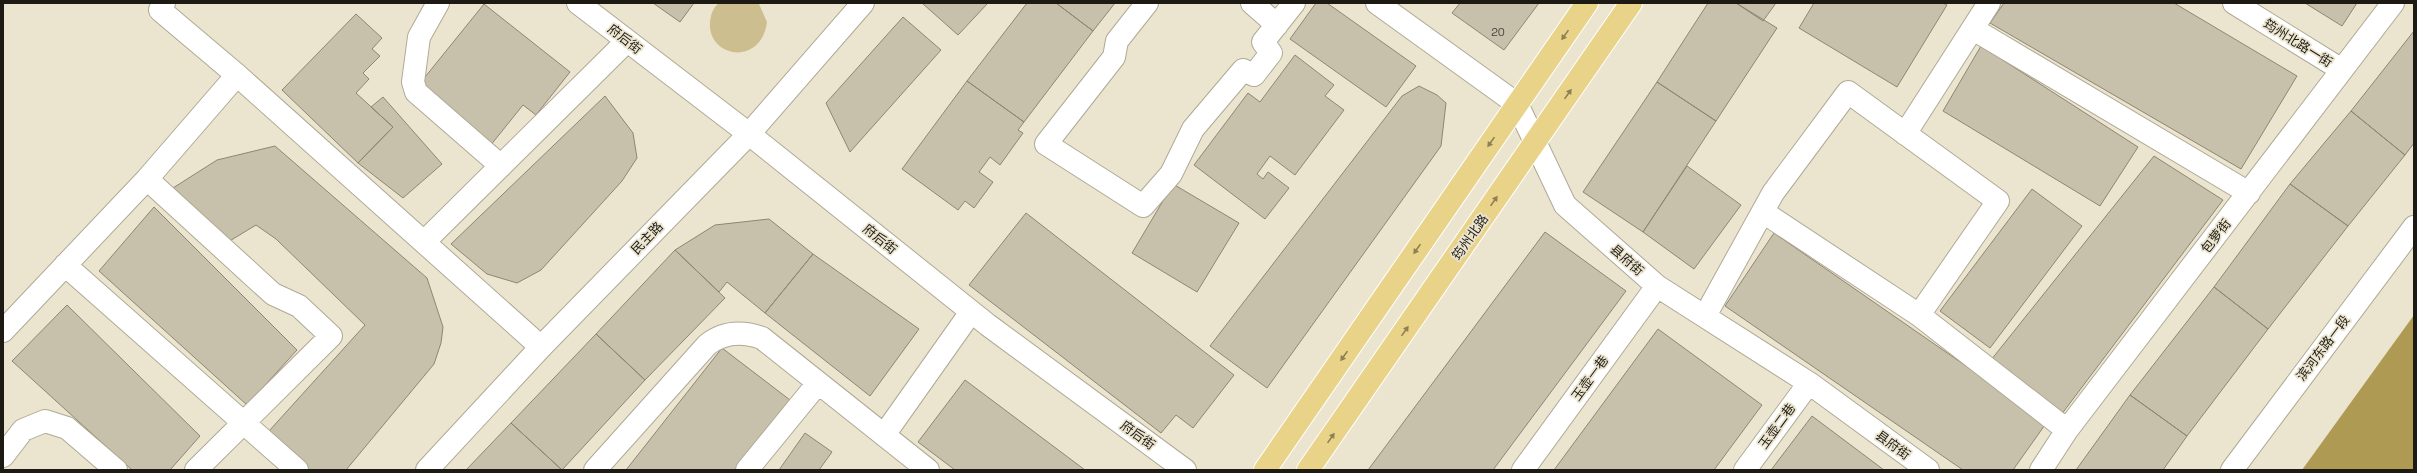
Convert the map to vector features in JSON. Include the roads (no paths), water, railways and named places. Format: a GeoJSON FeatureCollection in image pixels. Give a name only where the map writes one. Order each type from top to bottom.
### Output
{"type":"FeatureCollection","features":[{"type":"Feature","properties":{"kind":"main road"},"geometry":{"type":"LineString","coordinates":[[1265,470],[1587,3]]}},
{"type":"Feature","properties":{"kind":"main road","name":"筠州北路"},"geometry":{"type":"LineString","coordinates":[[1308,470],[1631,3]]}},
{"type":"Feature","properties":{"kind":"street"},"geometry":{"type":"LineString","coordinates":[[164,3],[160,10],[237,75],[541,347]]}},
{"type":"Feature","properties":{"kind":"street"},"geometry":{"type":"LineString","coordinates":[[438,3],[419,37],[413,82],[416,92],[501,166]]}},
{"type":"Feature","properties":{"kind":"street","name":"府后街"},"geometry":{"type":"LineString","coordinates":[[578,3],[749,134],[971,312],[1186,470]]}},
{"type":"Feature","properties":{"kind":"street","name":"民主路"},"geometry":{"type":"LineString","coordinates":[[427,470],[541,347],[749,134],[863,3]]}},
{"type":"Feature","properties":{"kind":"street"},"geometry":{"type":"LineString","coordinates":[[1148,3],[1117,41],[1114,57],[1046,144],[1143,206],[1171,174],[1193,129],[1243,70],[1254,75],[1271,53],[1263,42],[1294,3]]}},
{"type":"Feature","properties":{"kind":"street"},"geometry":{"type":"LineString","coordinates":[[1252,3],[1277,25]]}},
{"type":"Feature","properties":{"kind":"street","name":"县府街"},"geometry":{"type":"LineString","coordinates":[[1377,3],[1517,104],[1565,205],[1657,286],[1809,383],[1905,464],[1928,470]]}},
{"type":"Feature","properties":{"kind":"street"},"geometry":{"type":"LineString","coordinates":[[1905,134],[1989,3]]}},
{"type":"Feature","properties":{"kind":"street","name":"筠州北路一街"},"geometry":{"type":"LineString","coordinates":[[2234,3],[2342,70]]}},
{"type":"Feature","properties":{"kind":"street","name":"包萝街"},"geometry":{"type":"LineString","coordinates":[[2041,470],[2067,430],[2393,3]]}},
{"type":"Feature","properties":{"kind":"street"},"geometry":{"type":"LineString","coordinates":[[1973,28],[2249,193]]}},
{"type":"Feature","properties":{"kind":"street"},"geometry":{"type":"LineString","coordinates":[[424,242],[627,41]]}},
{"type":"Feature","properties":{"kind":"street"},"geometry":{"type":"LineString","coordinates":[[3,331],[147,179],[237,75]]}},
{"type":"Feature","properties":{"kind":"street"},"geometry":{"type":"LineString","coordinates":[[1705,316],[1773,193],[1848,92],[1998,201],[1919,315]]}},
{"type":"Feature","properties":{"kind":"street"},"geometry":{"type":"LineString","coordinates":[[147,179],[273,294],[299,306],[330,336],[196,470]]}},
{"type":"Feature","properties":{"kind":"street"},"geometry":{"type":"LineString","coordinates":[[1763,212],[1919,315],[2067,430]]}},
{"type":"Feature","properties":{"kind":"street","name":"滨河东路一段"},"geometry":{"type":"LineString","coordinates":[[2232,470],[2414,227]]}},
{"type":"Feature","properties":{"kind":"street"},"geometry":{"type":"LineString","coordinates":[[65,265],[297,470]]}},
{"type":"Feature","properties":{"kind":"street","name":"玉壶一巷"},"geometry":{"type":"LineString","coordinates":[[1523,470],[1657,286]]}},
{"type":"Feature","properties":{"kind":"street"},"geometry":{"type":"LineString","coordinates":[[884,435],[971,312]]}},
{"type":"Feature","properties":{"kind":"street"},"geometry":{"type":"LineString","coordinates":[[595,470],[706,345],[717,337],[739,334],[762,338],[928,470]]}},
{"type":"Feature","properties":{"kind":"street"},"geometry":{"type":"LineString","coordinates":[[747,470],[818,383]]}},
{"type":"Feature","properties":{"kind":"street","name":"玉壶二巷"},"geometry":{"type":"LineString","coordinates":[[1745,470],[1809,383]]}},
{"type":"Feature","properties":{"kind":"street"},"geometry":{"type":"LineString","coordinates":[[3,456],[22,430],[45,421],[67,428],[116,470]]}}]}
